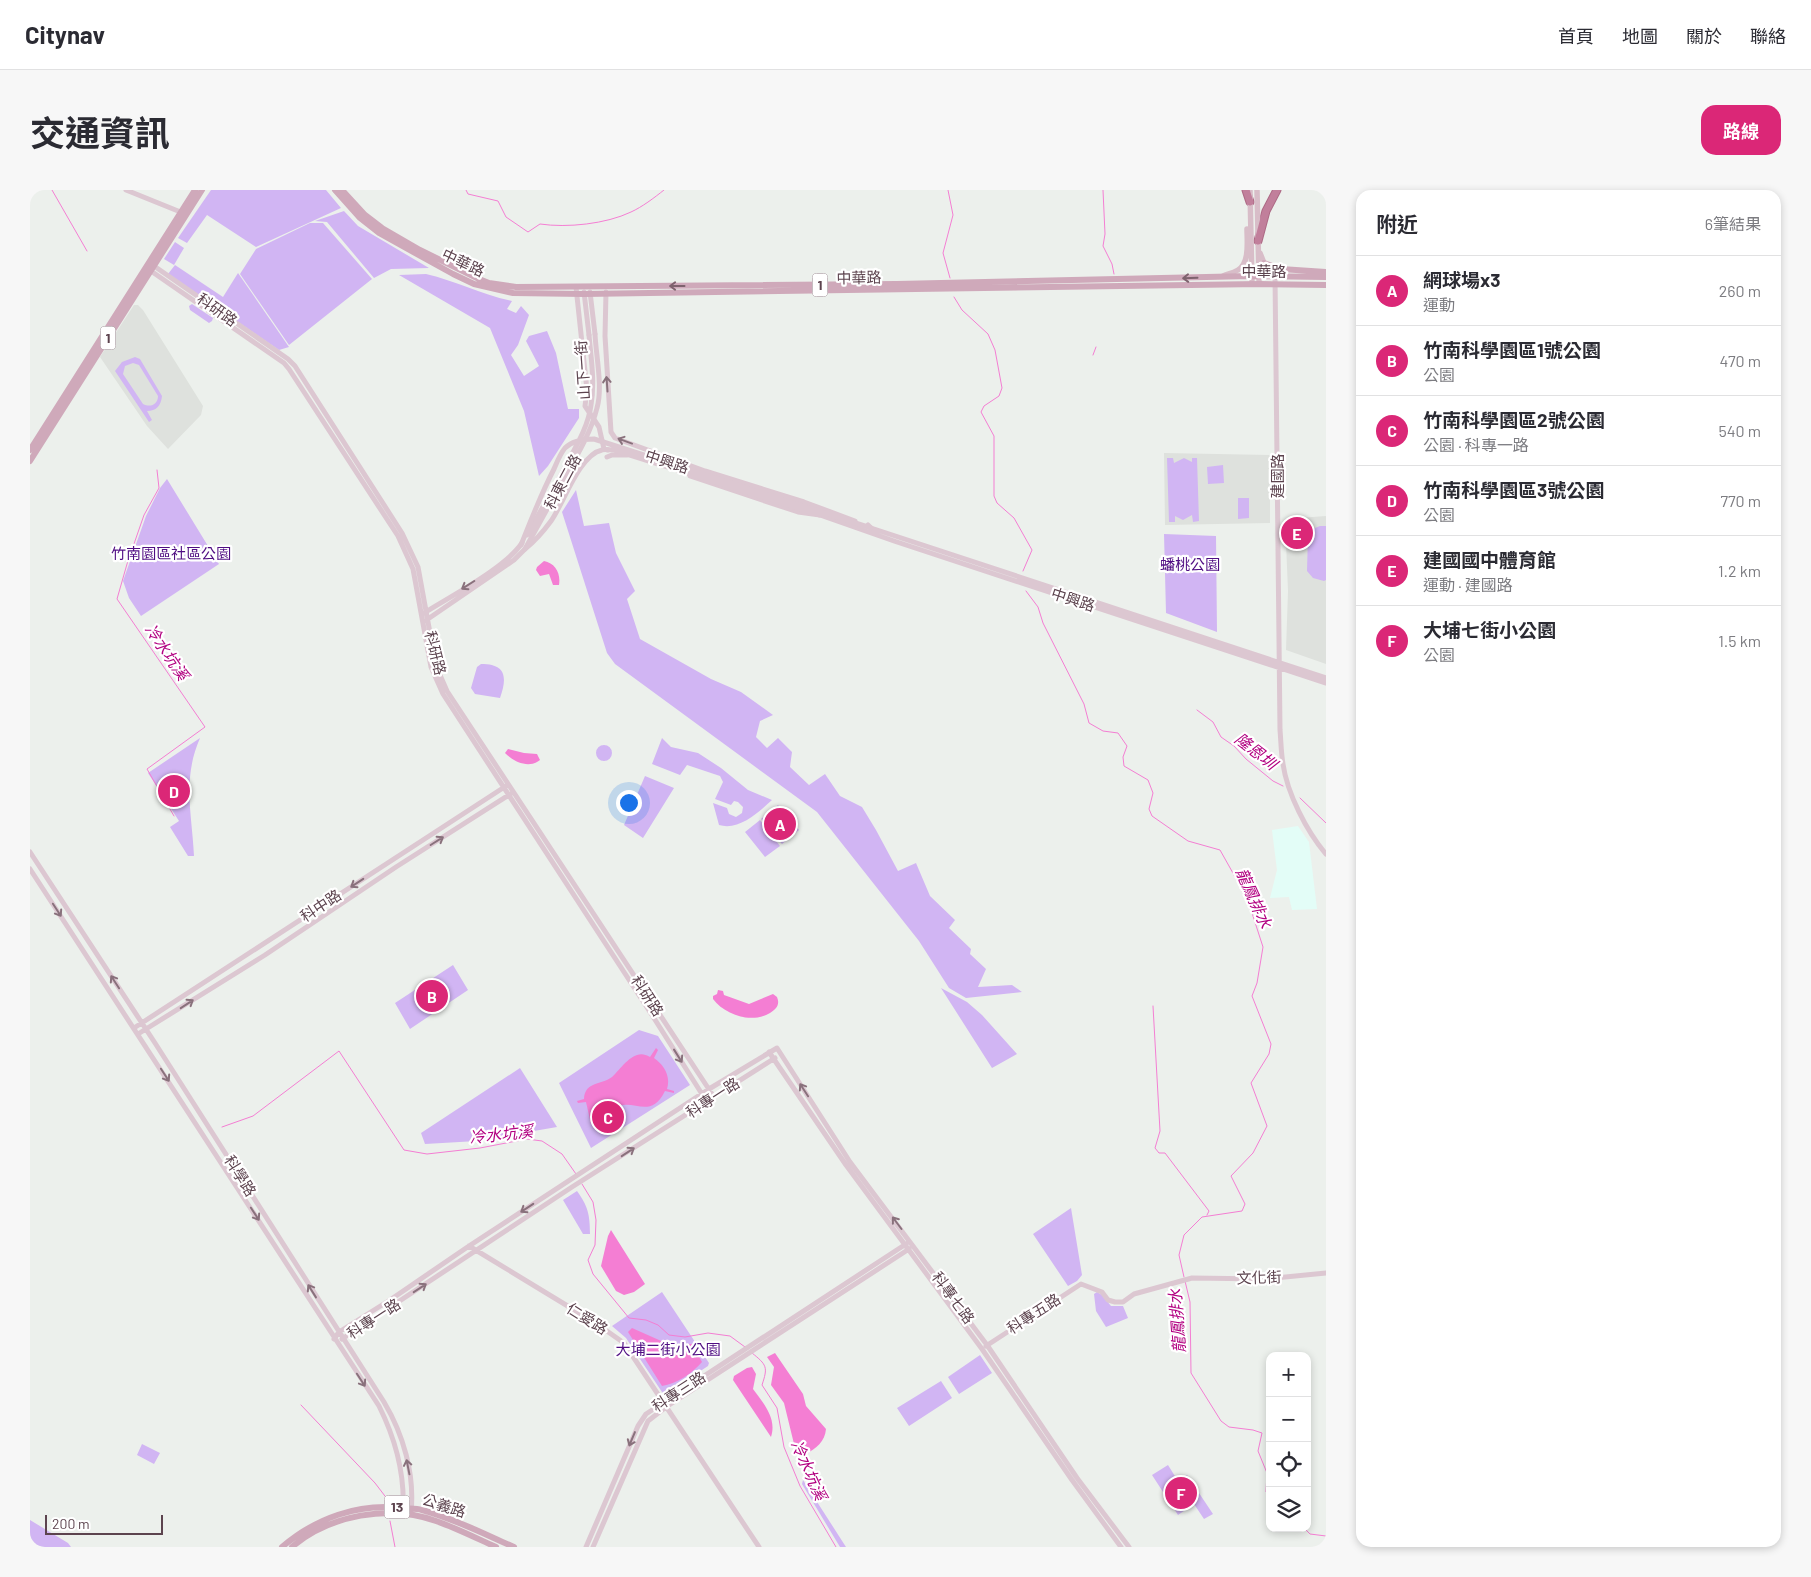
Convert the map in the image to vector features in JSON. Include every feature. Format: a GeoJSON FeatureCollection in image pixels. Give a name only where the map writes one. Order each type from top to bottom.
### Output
{"type":"FeatureCollection","features":[{"type":"Feature","properties":{"kind":"highway"},"geometry":{"type":"LineString","coordinates":[[1246,190],[1250,202]]}},
{"type":"Feature","properties":{"kind":"highway"},"geometry":{"type":"LineString","coordinates":[[1258,241],[1273,190]]}},
{"type":"Feature","properties":{"kind":"highway"},"geometry":{"type":"LineString","coordinates":[[1266,212],[1277,190]]}},
{"type":"Feature","properties":{"kind":"main road","name":"1"},"geometry":{"type":"LineString","coordinates":[[30,461],[153,269],[195,190]]}},
{"type":"Feature","properties":{"kind":"main road","name":"1"},"geometry":{"type":"LineString","coordinates":[[30,450],[183,213],[202,190]]}},
{"type":"Feature","properties":{"kind":"main road","name":"中華路"},"geometry":{"type":"LineString","coordinates":[[335,190],[360,218],[379,232],[474,284],[513,293],[576,291],[587,286],[606,290]]}},
{"type":"Feature","properties":{"kind":"main road","name":"中華路"},"geometry":{"type":"LineString","coordinates":[[342,190],[365,214],[382,228],[479,280],[516,287],[576,291],[587,294],[606,290],[1252,284],[1326,285]]}},
{"type":"Feature","properties":{"kind":"main road"},"geometry":{"type":"LineString","coordinates":[[1250,190],[1252,284]]}},
{"type":"Feature","properties":{"kind":"main road"},"geometry":{"type":"LineString","coordinates":[[1257,190],[1260,284]]}},
{"type":"Feature","properties":{"kind":"main road"},"geometry":{"type":"LineString","coordinates":[[1221,277],[1238,270],[1246,259],[1248,206],[1250,202]]}},
{"type":"Feature","properties":{"kind":"main road"},"geometry":{"type":"LineString","coordinates":[[1258,241],[1264,263],[1275,276]]}},
{"type":"Feature","properties":{"kind":"main road","name":"中華路"},"geometry":{"type":"LineString","coordinates":[[1264,263],[1281,270],[1326,272]]}},
{"type":"Feature","properties":{"kind":"main road","name":"中華路"},"geometry":{"type":"LineString","coordinates":[[775,289],[1251,276],[1326,277]]}},
{"type":"Feature","properties":{"kind":"main road","name":"公義路"},"geometry":{"type":"LineString","coordinates":[[282,1547],[315,1524],[354,1510],[377,1507],[407,1512],[436,1521],[496,1547]]}},
{"type":"Feature","properties":{"kind":"main road","name":"公義路"},"geometry":{"type":"LineString","coordinates":[[292,1547],[318,1530],[336,1522],[357,1516],[407,1512],[420,1509],[514,1547]]}},
{"type":"Feature","properties":{"kind":"street"},"geometry":{"type":"LineString","coordinates":[[126,190],[183,213]]}},
{"type":"Feature","properties":{"kind":"street","name":"科研路"},"geometry":{"type":"LineString","coordinates":[[153,269],[290,369],[398,536],[413,570],[425,621],[431,667],[443,694],[506,786],[707,1102]]}},
{"type":"Feature","properties":{"kind":"street","name":"建國路"},"geometry":{"type":"LineString","coordinates":[[1275,276],[1280,730],[1283,766],[1292,799],[1304,822],[1326,854]]}},
{"type":"Feature","properties":{"kind":"street","name":"科東二路"},"geometry":{"type":"LineString","coordinates":[[425,621],[514,560],[523,547],[541,511],[585,441],[597,408],[599,393],[587,286]]}},
{"type":"Feature","properties":{"kind":"street"},"geometry":{"type":"LineString","coordinates":[[599,427],[606,430],[611,425],[605,336],[606,290]]}},
{"type":"Feature","properties":{"kind":"street","name":"山下一街"},"geometry":{"type":"LineString","coordinates":[[576,291],[587,390],[585,406],[599,427],[604,448]]}},
{"type":"Feature","properties":{"kind":"street","name":"中興路"},"geometry":{"type":"LineString","coordinates":[[611,425],[611,432],[615,438],[804,502],[871,528]]}},
{"type":"Feature","properties":{"kind":"street","name":"中興路"},"geometry":{"type":"LineString","coordinates":[[523,547],[548,480],[565,448],[573,442],[594,439],[871,528],[1280,664],[1326,683]]}},
{"type":"Feature","properties":{"kind":"street","name":"中興路"},"geometry":{"type":"LineString","coordinates":[[604,448],[789,509],[820,515]]}},
{"type":"Feature","properties":{"kind":"street","name":"中興路"},"geometry":{"type":"LineString","coordinates":[[523,547],[536,540],[552,520],[582,466],[593,454],[603,450],[614,450],[820,515],[973,567],[1326,678]]}},
{"type":"Feature","properties":{"kind":"street","name":"中興路"},"geometry":{"type":"LineString","coordinates":[[607,457],[625,455]]}},
{"type":"Feature","properties":{"kind":"street"},"geometry":{"type":"LineString","coordinates":[[889,534],[894,541]]}},
{"type":"Feature","properties":{"kind":"street","name":"科東二路"},"geometry":{"type":"LineString","coordinates":[[423,613],[498,566],[523,547]]}},
{"type":"Feature","properties":{"kind":"street"},"geometry":{"type":"LineString","coordinates":[[973,567],[979,564]]}},
{"type":"Feature","properties":{"kind":"street","name":"科中路"},"geometry":{"type":"LineString","coordinates":[[134,1028],[506,786]]}},
{"type":"Feature","properties":{"kind":"street","name":"科研路"},"geometry":{"type":"LineString","coordinates":[[511,794],[714,1097]]}},
{"type":"Feature","properties":{"kind":"street","name":"科中路"},"geometry":{"type":"LineString","coordinates":[[138,1034],[511,794]]}},
{"type":"Feature","properties":{"kind":"street","name":"科學路"},"geometry":{"type":"LineString","coordinates":[[30,852],[142,1023],[384,1402],[399,1434],[409,1474],[407,1512]]}},
{"type":"Feature","properties":{"kind":"street","name":"科學路"},"geometry":{"type":"LineString","coordinates":[[30,869],[379,1406],[391,1432],[401,1467],[407,1512]]}},
{"type":"Feature","properties":{"kind":"street","name":"科專一路"},"geometry":{"type":"LineString","coordinates":[[777,1048],[709,1089],[596,1162],[390,1300],[338,1332],[334,1339],[344,1339],[587,1178],[781,1054]]}},
{"type":"Feature","properties":{"kind":"street","name":"科專七路"},"geometry":{"type":"LineString","coordinates":[[777,1048],[850,1162],[912,1244],[1077,1478],[1129,1547]]}},
{"type":"Feature","properties":{"kind":"street","name":"科專七路"},"geometry":{"type":"LineString","coordinates":[[769,1052],[846,1165],[985,1347],[1072,1480],[1121,1547]]}},
{"type":"Feature","properties":{"kind":"street"},"geometry":{"type":"LineString","coordinates":[[219,1158],[225,1154]]}},
{"type":"Feature","properties":{"kind":"street"},"geometry":{"type":"LineString","coordinates":[[596,1162],[600,1170]]}},
{"type":"Feature","properties":{"kind":"street"},"geometry":{"type":"LineString","coordinates":[[591,1166],[595,1174]]}},
{"type":"Feature","properties":{"kind":"street","name":"科專三路"},"geometry":{"type":"LineString","coordinates":[[593,1547],[648,1421],[664,1405],[750,1346],[912,1244]]}},
{"type":"Feature","properties":{"kind":"street","name":"仁愛路"},"geometry":{"type":"LineString","coordinates":[[469,1246],[594,1322],[624,1343],[759,1547]]}},
{"type":"Feature","properties":{"kind":"street","name":"科專三路"},"geometry":{"type":"LineString","coordinates":[[586,1547],[638,1426],[646,1414],[747,1356],[907,1247]]}},
{"type":"Feature","properties":{"kind":"street","name":"文化街"},"geometry":{"type":"LineString","coordinates":[[1088,1286],[1102,1292],[1108,1300],[1123,1302],[1134,1294],[1192,1278],[1264,1280],[1326,1272]]}},
{"type":"Feature","properties":{"kind":"street","name":"科專五路"},"geometry":{"type":"LineString","coordinates":[[985,1347],[1081,1284],[1088,1286]]}},
{"type":"Feature","properties":{"kind":"shaded area"},"geometry":{"type":"Polygon","coordinates":[[[134,305],[138,305],[143,310],[203,406],[201,415],[168,449],[147,426],[100,357],[134,305]]]}},
{"type":"Feature","properties":{"kind":"shaded area"},"geometry":{"type":"Polygon","coordinates":[[[1164,453],[1270,455],[1270,523],[1165,525],[1164,453]]]}},
{"type":"Feature","properties":{"kind":"shaded area"},"geometry":{"type":"Polygon","coordinates":[[[1326,516],[1326,664],[1286,650],[1288,591],[1285,519],[1326,516]]]}},
{"type":"Feature","properties":{"kind":"shaded area"},"geometry":{"type":"Polygon","coordinates":[[[544,561],[556,569],[559,576],[559,585],[553,585],[549,574],[540,576],[536,570],[544,561]]]}},
{"type":"Feature","properties":{"kind":"shaded area"},"geometry":{"type":"Polygon","coordinates":[[[508,749],[537,754],[540,760],[531,764],[522,763],[505,753],[508,749]]]}},
{"type":"Feature","properties":{"kind":"shaded area"},"geometry":{"type":"Polygon","coordinates":[[[1298,826],[1309,842],[1317,909],[1292,910],[1289,897],[1270,898],[1277,870],[1272,830],[1298,826]]]}},
{"type":"Feature","properties":{"kind":"shaded area"},"geometry":{"type":"Polygon","coordinates":[[[718,990],[723,991],[724,995],[749,1004],[773,994],[777,997],[778,1004],[776,1008],[763,1016],[747,1018],[732,1013],[718,1005],[713,996],[717,994],[718,990]]]}},
{"type":"Feature","properties":{"kind":"shaded area"},"geometry":{"type":"Polygon","coordinates":[[[656,1048],[658,1050],[654,1058],[666,1071],[667,1089],[674,1091],[674,1093],[665,1091],[654,1105],[647,1107],[621,1105],[610,1110],[600,1127],[591,1124],[586,1102],[578,1103],[577,1101],[584,1099],[587,1089],[608,1080],[634,1056],[639,1054],[650,1057],[656,1048]]]}},
{"type":"Feature","properties":{"kind":"shaded area"},"geometry":{"type":"Polygon","coordinates":[[[611,1230],[645,1284],[634,1292],[624,1295],[616,1291],[601,1266],[611,1230]]]}},
{"type":"Feature","properties":{"kind":"shaded area"},"geometry":{"type":"Polygon","coordinates":[[[632,1328],[668,1344],[692,1344],[702,1362],[684,1377],[662,1386],[628,1332],[632,1328]]]}},
{"type":"Feature","properties":{"kind":"shaded area"},"geometry":{"type":"Polygon","coordinates":[[[775,1353],[803,1394],[806,1406],[826,1429],[822,1441],[806,1454],[795,1448],[784,1403],[771,1385],[774,1367],[767,1357],[775,1353]]]}},
{"type":"Feature","properties":{"kind":"shaded area"},"geometry":{"type":"Polygon","coordinates":[[[752,1367],[756,1374],[753,1389],[771,1417],[771,1437],[733,1380],[734,1376],[752,1367]]]}},
{"type":"Feature","properties":{"kind":"green space"},"geometry":{"type":"Polygon","coordinates":[[[211,190],[326,190],[341,208],[256,247],[207,215],[187,243],[178,238],[211,190]]]}},
{"type":"Feature","properties":{"kind":"green space"},"geometry":{"type":"Polygon","coordinates":[[[344,211],[358,226],[429,268],[391,269],[374,278],[327,222],[315,221],[344,211]]]}},
{"type":"Feature","properties":{"kind":"green space"},"geometry":{"type":"Polygon","coordinates":[[[310,223],[323,223],[372,279],[289,345],[240,274],[256,249],[310,223]]]}},
{"type":"Feature","properties":{"kind":"green space"},"geometry":{"type":"Polygon","coordinates":[[[175,242],[184,248],[174,265],[164,259],[175,242]]]}},
{"type":"Feature","properties":{"kind":"green space"},"geometry":{"type":"Polygon","coordinates":[[[175,265],[223,297],[238,273],[289,347],[279,350],[168,274],[175,265]]]}},
{"type":"Feature","properties":{"kind":"green space"},"geometry":{"type":"Polygon","coordinates":[[[426,274],[512,301],[507,309],[516,313],[521,306],[529,315],[518,345],[511,355],[524,376],[539,366],[526,341],[529,336],[547,331],[556,353],[568,409],[579,409],[579,418],[548,466],[539,476],[524,411],[490,328],[399,275],[426,274]]]}},
{"type":"Feature","properties":{"kind":"green space"},"geometry":{"type":"Polygon","coordinates":[[[192,304],[213,318],[212,321],[209,323],[190,310],[189,306],[192,304]]]}},
{"type":"Feature","properties":{"kind":"green space"},"geometry":{"type":"Polygon","coordinates":[[[135,357],[140,359],[162,396],[158,407],[147,411],[152,420],[149,422],[115,371],[122,362],[135,357]],[[133,363],[125,366],[123,374],[143,404],[151,405],[157,401],[158,396],[139,365],[133,363]]]}},
{"type":"Feature","properties":{"kind":"green space"},"geometry":{"type":"Polygon","coordinates":[[[1167,458],[1173,458],[1174,463],[1184,458],[1192,462],[1192,458],[1197,458],[1199,521],[1193,522],[1192,515],[1183,520],[1175,516],[1175,522],[1169,522],[1167,458]]]}},
{"type":"Feature","properties":{"kind":"green space"},"geometry":{"type":"Polygon","coordinates":[[[1223,465],[1224,483],[1208,484],[1207,467],[1223,465]]]}},
{"type":"Feature","properties":{"kind":"green space","name":"竹南園區社區公園"},"geometry":{"type":"Polygon","coordinates":[[[167,479],[219,564],[141,616],[129,598],[123,581],[146,516],[160,488],[167,479]]]}},
{"type":"Feature","properties":{"kind":"green space"},"geometry":{"type":"Polygon","coordinates":[[[576,490],[584,526],[609,523],[616,553],[635,591],[627,599],[640,639],[711,679],[741,692],[773,715],[760,721],[756,737],[767,748],[778,738],[792,752],[790,767],[809,785],[825,774],[840,796],[862,807],[898,871],[916,863],[930,896],[955,920],[949,928],[971,949],[970,954],[986,969],[978,987],[1012,985],[1022,992],[966,998],[949,988],[919,941],[817,812],[615,664],[607,653],[562,512],[576,490]]]}},
{"type":"Feature","properties":{"kind":"green space"},"geometry":{"type":"Polygon","coordinates":[[[1238,498],[1249,498],[1249,518],[1238,519],[1238,498]]]}},
{"type":"Feature","properties":{"kind":"green space"},"geometry":{"type":"Polygon","coordinates":[[[1320,526],[1326,526],[1326,580],[1324,581],[1313,578],[1307,571],[1308,534],[1320,526]]]}},
{"type":"Feature","properties":{"kind":"green space","name":"蟠桃公園"},"geometry":{"type":"Polygon","coordinates":[[[1164,534],[1216,536],[1217,632],[1166,613],[1164,534]]]}},
{"type":"Feature","properties":{"kind":"green space"},"geometry":{"type":"Polygon","coordinates":[[[481,664],[496,666],[503,674],[504,684],[500,698],[475,694],[471,688],[477,667],[481,664]]]}},
{"type":"Feature","properties":{"kind":"green space"},"geometry":{"type":"Polygon","coordinates":[[[200,738],[194,753],[190,782],[190,811],[194,856],[188,856],[170,827],[179,821],[148,773],[200,738]]]}},
{"type":"Feature","properties":{"kind":"green space"},"geometry":{"type":"Polygon","coordinates":[[[662,738],[671,747],[698,753],[721,768],[748,790],[772,800],[755,815],[741,823],[726,826],[719,825],[713,803],[727,808],[729,814],[736,817],[742,813],[743,807],[738,802],[734,801],[731,805],[715,799],[723,782],[720,776],[687,765],[680,775],[652,764],[662,738]]]}},
{"type":"Feature","properties":{"kind":"green space"},"geometry":{"type":"Polygon","coordinates":[[[601,745],[607,745],[612,750],[610,759],[601,761],[596,756],[596,750],[601,745]]]}},
{"type":"Feature","properties":{"kind":"green space"},"geometry":{"type":"Polygon","coordinates":[[[645,776],[674,788],[643,838],[624,825],[645,776]]]}},
{"type":"Feature","properties":{"kind":"green space"},"geometry":{"type":"Polygon","coordinates":[[[778,805],[799,830],[782,844],[761,819],[778,805]]]}},
{"type":"Feature","properties":{"kind":"green space"},"geometry":{"type":"Polygon","coordinates":[[[760,820],[780,846],[765,857],[745,832],[760,820]]]}},
{"type":"Feature","properties":{"kind":"green space"},"geometry":{"type":"Polygon","coordinates":[[[453,965],[468,990],[410,1029],[395,1003],[453,965]]]}},
{"type":"Feature","properties":{"kind":"green space"},"geometry":{"type":"Polygon","coordinates":[[[941,988],[967,1002],[982,1015],[1017,1054],[992,1068],[941,988]]]}},
{"type":"Feature","properties":{"kind":"green space"},"geometry":{"type":"Polygon","coordinates":[[[639,1030],[658,1036],[690,1085],[591,1148],[559,1083],[639,1030]]]}},
{"type":"Feature","properties":{"kind":"green space"},"geometry":{"type":"Polygon","coordinates":[[[520,1068],[557,1127],[477,1141],[425,1144],[421,1133],[520,1068]]]}},
{"type":"Feature","properties":{"kind":"green space"},"geometry":{"type":"Polygon","coordinates":[[[577,1191],[588,1211],[590,1234],[583,1234],[563,1200],[577,1191]]]}},
{"type":"Feature","properties":{"kind":"green space"},"geometry":{"type":"Polygon","coordinates":[[[1071,1208],[1082,1275],[1077,1281],[1068,1286],[1033,1234],[1071,1208]]]}},
{"type":"Feature","properties":{"kind":"green space","name":"大埔二街小公園"},"geometry":{"type":"Polygon","coordinates":[[[662,1292],[709,1363],[708,1366],[664,1395],[626,1338],[612,1326],[662,1292]]]}},
{"type":"Feature","properties":{"kind":"green space"},"geometry":{"type":"Polygon","coordinates":[[[1097,1292],[1111,1306],[1123,1306],[1128,1318],[1106,1327],[1096,1311],[1094,1294],[1097,1292]]]}},
{"type":"Feature","properties":{"kind":"green space"},"geometry":{"type":"Polygon","coordinates":[[[980,1355],[992,1373],[959,1394],[948,1377],[980,1355]]]}},
{"type":"Feature","properties":{"kind":"green space"},"geometry":{"type":"Polygon","coordinates":[[[941,1381],[952,1398],[909,1426],[897,1408],[941,1381]]]}},
{"type":"Feature","properties":{"kind":"green space"},"geometry":{"type":"Polygon","coordinates":[[[142,1444],[160,1453],[154,1464],[137,1455],[142,1444]]]}},
{"type":"Feature","properties":{"kind":"green space"},"geometry":{"type":"Polygon","coordinates":[[[1168,1465],[1178,1481],[1187,1475],[1213,1514],[1204,1519],[1194,1504],[1178,1515],[1152,1475],[1168,1465]]]}},
{"type":"Feature","properties":{"kind":"green space"},"geometry":{"type":"Polygon","coordinates":[[[803,1480],[846,1547],[840,1547],[802,1484],[803,1480]]]}},
{"type":"Feature","properties":{"kind":"green space"},"geometry":{"type":"Polygon","coordinates":[[[30,1520],[68,1543],[71,1547],[30,1547],[30,1520]]]}},
{"type":"Feature","properties":{"kind":"waterway"},"geometry":{"type":"LineString","coordinates":[[52,190],[87,251]]}},
{"type":"Feature","properties":{"kind":"waterway"},"geometry":{"type":"LineString","coordinates":[[466,190],[468,194],[498,201],[506,217],[528,232],[540,224],[586,224],[621,216],[639,208],[664,190]]}},
{"type":"Feature","properties":{"kind":"waterway","name":"龍鳳排水"},"geometry":{"type":"LineString","coordinates":[[948,190],[953,215],[943,253],[950,278]]}},
{"type":"Feature","properties":{"kind":"waterway"},"geometry":{"type":"LineString","coordinates":[[1103,190],[1105,234],[1103,246],[1112,264],[1114,274]]}},
{"type":"Feature","properties":{"kind":"waterway","name":"龍鳳排水"},"geometry":{"type":"LineString","coordinates":[[954,297],[962,310],[988,334],[995,350],[1002,388],[999,396],[984,406],[981,412],[994,436],[994,496],[997,503],[1014,518],[1032,550],[1023,571]]}},
{"type":"Feature","properties":{"kind":"waterway"},"geometry":{"type":"LineString","coordinates":[[1093,355],[1096,347]]}},
{"type":"Feature","properties":{"kind":"waterway","name":"冷水坑溪"},"geometry":{"type":"LineString","coordinates":[[157,470],[159,488],[144,515],[117,599],[205,727],[147,769],[174,816]]}},
{"type":"Feature","properties":{"kind":"waterway","name":"龍鳳排水"},"geometry":{"type":"LineString","coordinates":[[1026,591],[1038,607],[1043,623],[1084,704],[1089,723],[1103,731],[1118,733],[1127,746],[1123,757],[1124,766],[1148,780],[1153,793],[1149,809],[1152,816],[1188,841],[1220,850],[1238,882],[1252,913],[1263,947],[1257,983],[1252,996],[1271,1044],[1269,1054],[1251,1083],[1267,1126],[1253,1153],[1231,1176],[1245,1204],[1242,1211],[1202,1217],[1184,1235],[1179,1255],[1184,1277]]}},
{"type":"Feature","properties":{"kind":"waterway","name":"隆恩圳"},"geometry":{"type":"LineString","coordinates":[[1197,710],[1213,722],[1221,737],[1234,746],[1246,759],[1273,781],[1283,786]]}},
{"type":"Feature","properties":{"kind":"waterway","name":"隆恩圳"},"geometry":{"type":"LineString","coordinates":[[1300,798],[1326,823]]}},
{"type":"Feature","properties":{"kind":"waterway"},"geometry":{"type":"LineString","coordinates":[[1153,1006],[1160,1131],[1155,1148],[1159,1153],[1165,1153],[1209,1211],[1207,1215]]}},
{"type":"Feature","properties":{"kind":"waterway","name":"冷水坑溪"},"geometry":{"type":"LineString","coordinates":[[222,1127],[253,1116],[339,1051],[404,1150],[427,1154],[480,1148],[527,1139],[542,1141],[562,1154],[576,1174]]}},
{"type":"Feature","properties":{"kind":"waterway","name":"冷水坑溪"},"geometry":{"type":"LineString","coordinates":[[582,1184],[593,1202],[596,1220],[595,1245],[588,1260],[593,1274],[629,1318],[646,1320],[658,1325],[669,1335],[685,1337],[708,1333],[730,1336],[745,1347]]}},
{"type":"Feature","properties":{"kind":"waterway","name":"龍鳳排水"},"geometry":{"type":"LineString","coordinates":[[1185,1281],[1190,1302],[1191,1373],[1221,1421],[1229,1427],[1262,1433],[1258,1451],[1267,1473],[1266,1487]]}},
{"type":"Feature","properties":{"kind":"waterway","name":"冷水坑溪"},"geometry":{"type":"LineString","coordinates":[[752,1353],[765,1367],[762,1385],[777,1408],[784,1447],[800,1486],[836,1547]]}},
{"type":"Feature","properties":{"kind":"waterway"},"geometry":{"type":"LineString","coordinates":[[301,1405],[375,1483],[388,1500]]}},
{"type":"Feature","properties":{"kind":"waterway"},"geometry":{"type":"LineString","coordinates":[[390,1521],[395,1547]]}},
{"type":"Feature","properties":{"kind":"waterway","name":"龍鳳排水"},"geometry":{"type":"LineString","coordinates":[[1308,1532],[1310,1534],[1326,1536]]}},
{"type":"Feature","properties":{"kind":"place","name":"建國國中體育館"},"geometry":{"type":"Point","coordinates":[1297,533]}},
{"type":"Feature","properties":{"kind":"place","name":"竹南科學園區3號公園"},"geometry":{"type":"Point","coordinates":[174,791]}},
{"type":"Feature","properties":{"kind":"place","name":"網球場x3"},"geometry":{"type":"Point","coordinates":[780,824]}},
{"type":"Feature","properties":{"kind":"place","name":"竹南科學園區1號公園"},"geometry":{"type":"Point","coordinates":[432,996]}},
{"type":"Feature","properties":{"kind":"place","name":"竹南科學園區2號公園"},"geometry":{"type":"Point","coordinates":[608,1117]}},
{"type":"Feature","properties":{"kind":"place","name":"大埔七街小公園"},"geometry":{"type":"Point","coordinates":[1181,1493]}}]}
